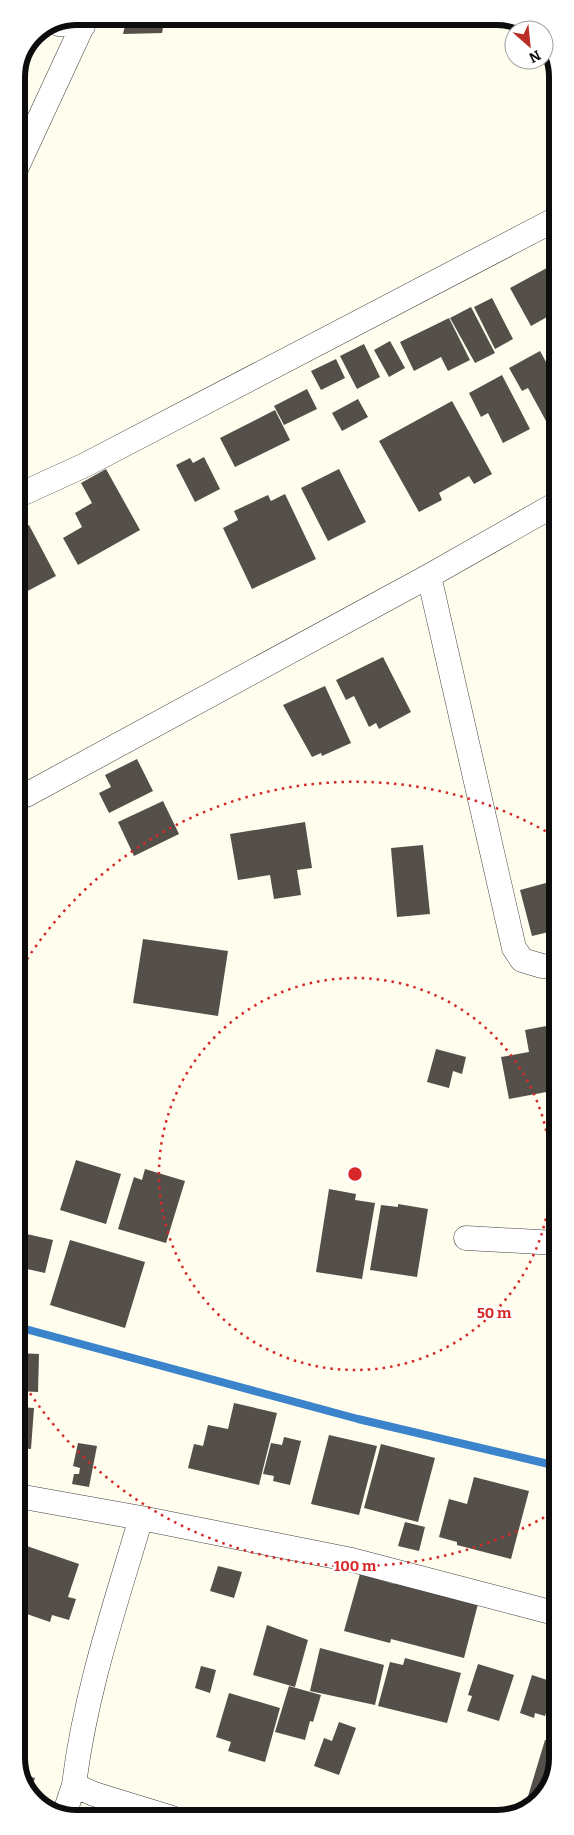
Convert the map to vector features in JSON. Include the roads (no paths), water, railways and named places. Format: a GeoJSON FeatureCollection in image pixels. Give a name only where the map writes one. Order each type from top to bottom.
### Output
{"type":"FeatureCollection","features":[{"type":"Feature","properties":{"kind":"street"},"geometry":{"type":"LineString","coordinates":[[25,150],[83,25]]}},
{"type":"Feature","properties":{"kind":"street"},"geometry":{"type":"LineString","coordinates":[[25,492],[85,465],[549,223]]}},
{"type":"Feature","properties":{"kind":"street"},"geometry":{"type":"LineString","coordinates":[[26,795],[429,576],[549,508]]}},
{"type":"Feature","properties":{"kind":"street"},"geometry":{"type":"LineString","coordinates":[[429,576],[514,948],[522,960],[549,966]]}},
{"type":"Feature","properties":{"kind":"street"},"geometry":{"type":"LineString","coordinates":[[466,1238],[549,1243]]}},
{"type":"Feature","properties":{"kind":"street"},"geometry":{"type":"LineString","coordinates":[[25,1497],[352,1560],[549,1612]]}},
{"type":"Feature","properties":{"kind":"street"},"geometry":{"type":"LineString","coordinates":[[66,1809],[74,1785],[79,1740],[96,1667],[141,1518]]}},
{"type":"Feature","properties":{"kind":"street"},"geometry":{"type":"LineString","coordinates":[[74,1785],[94,1794],[146,1810]]}},
{"type":"Feature","properties":{"kind":"waterway"},"geometry":{"type":"LineString","coordinates":[[25,1329],[358,1419],[549,1464]]}}]}
